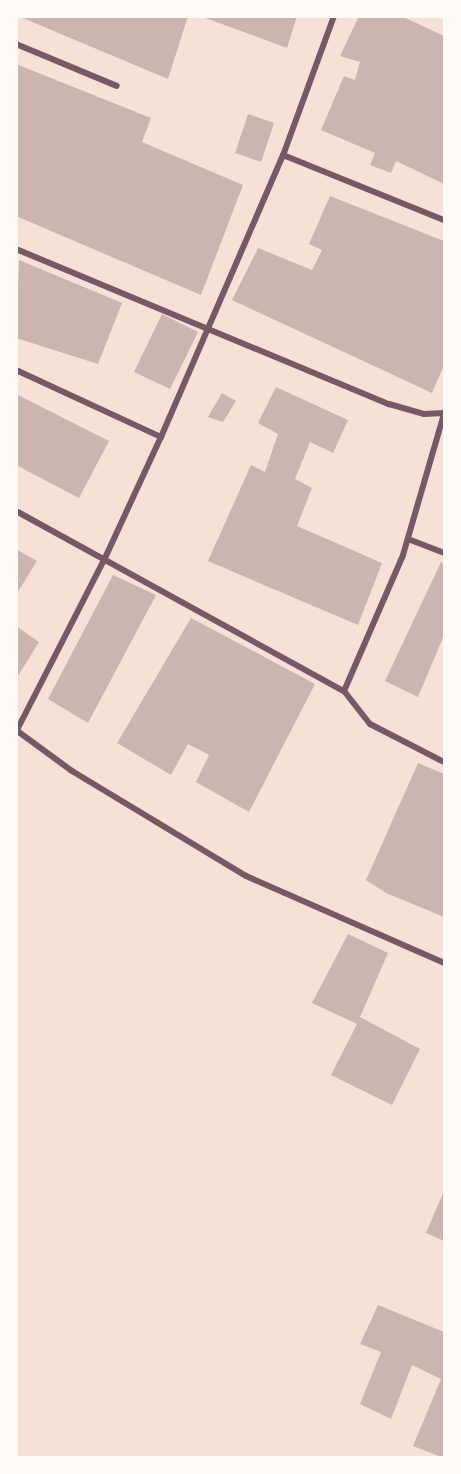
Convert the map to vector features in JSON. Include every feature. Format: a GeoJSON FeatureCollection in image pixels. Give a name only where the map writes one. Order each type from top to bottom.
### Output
{"type":"FeatureCollection","features":[{"type":"Feature","properties":{"kind":"street"},"geometry":{"type":"LineString","coordinates":[[334,16],[283,155],[210,328],[105,558],[17,730],[72,771],[246,876],[444,963]]}},
{"type":"Feature","properties":{"kind":"street"},"geometry":{"type":"LineString","coordinates":[[16,44],[117,86]]}},
{"type":"Feature","properties":{"kind":"street"},"geometry":{"type":"LineString","coordinates":[[283,155],[444,220]]}},
{"type":"Feature","properties":{"kind":"street"},"geometry":{"type":"LineString","coordinates":[[16,249],[389,404],[424,414],[444,413],[408,539],[376,625],[344,692]]}},
{"type":"Feature","properties":{"kind":"street"},"geometry":{"type":"LineString","coordinates":[[16,370],[161,437]]}},
{"type":"Feature","properties":{"kind":"street"},"geometry":{"type":"LineString","coordinates":[[16,510],[344,692],[370,724],[444,762]]}},
{"type":"Feature","properties":{"kind":"street"},"geometry":{"type":"LineString","coordinates":[[408,539],[444,553]]}},
{"type":"Feature","properties":{"kind":"building"},"geometry":{"type":"Polygon","coordinates":[[[18,16],[188,16],[168,79],[18,16]]]}},
{"type":"Feature","properties":{"kind":"building"},"geometry":{"type":"Polygon","coordinates":[[[200,16],[297,16],[287,48],[200,16]]]}},
{"type":"Feature","properties":{"kind":"building"},"geometry":{"type":"Polygon","coordinates":[[[359,16],[401,16],[444,36],[444,184],[396,161],[391,173],[370,165],[375,153],[321,130],[344,76],[355,80],[360,62],[340,56],[359,16]]]}},
{"type":"Feature","properties":{"kind":"building"},"geometry":{"type":"Polygon","coordinates":[[[16,64],[151,118],[142,142],[243,185],[201,295],[16,216],[16,64]]]}},
{"type":"Feature","properties":{"kind":"building"},"geometry":{"type":"Polygon","coordinates":[[[248,114],[274,123],[261,162],[235,153],[248,114]]]}},
{"type":"Feature","properties":{"kind":"building"},"geometry":{"type":"Polygon","coordinates":[[[330,196],[444,241],[444,365],[432,393],[232,300],[258,248],[312,270],[322,250],[309,244],[330,196]]]}},
{"type":"Feature","properties":{"kind":"building"},"geometry":{"type":"Polygon","coordinates":[[[19,260],[122,303],[98,364],[16,338],[19,260]]]}},
{"type":"Feature","properties":{"kind":"building"},"geometry":{"type":"Polygon","coordinates":[[[162,314],[198,332],[170,389],[134,372],[162,314]]]}},
{"type":"Feature","properties":{"kind":"building"},"geometry":{"type":"Polygon","coordinates":[[[276,387],[348,420],[333,453],[310,442],[295,479],[312,488],[297,526],[382,563],[358,625],[208,561],[251,465],[265,472],[278,434],[258,423],[276,387]]]}},
{"type":"Feature","properties":{"kind":"building"},"geometry":{"type":"Polygon","coordinates":[[[222,393],[236,401],[223,422],[208,417],[222,393]]]}},
{"type":"Feature","properties":{"kind":"building"},"geometry":{"type":"Polygon","coordinates":[[[16,394],[109,441],[79,498],[16,465],[16,394]]]}},
{"type":"Feature","properties":{"kind":"building"},"geometry":{"type":"Polygon","coordinates":[[[16,549],[37,561],[16,595],[16,549]]]}},
{"type":"Feature","properties":{"kind":"building"},"geometry":{"type":"Polygon","coordinates":[[[441,562],[444,564],[444,635],[418,697],[385,681],[441,562]]]}},
{"type":"Feature","properties":{"kind":"building"},"geometry":{"type":"Polygon","coordinates":[[[113,575],[156,595],[88,723],[48,699],[113,575]]]}},
{"type":"Feature","properties":{"kind":"building"},"geometry":{"type":"Polygon","coordinates":[[[191,618],[315,684],[249,812],[196,782],[209,755],[188,744],[171,775],[117,743],[191,618]]]}},
{"type":"Feature","properties":{"kind":"building"},"geometry":{"type":"Polygon","coordinates":[[[16,626],[39,642],[16,679],[16,626]]]}},
{"type":"Feature","properties":{"kind":"building"},"geometry":{"type":"Polygon","coordinates":[[[418,763],[444,774],[444,917],[386,893],[366,880],[418,763]]]}},
{"type":"Feature","properties":{"kind":"building"},"geometry":{"type":"Polygon","coordinates":[[[348,934],[388,953],[360,1017],[420,1049],[392,1105],[331,1075],[357,1024],[312,1003],[348,934]]]}},
{"type":"Feature","properties":{"kind":"building"},"geometry":{"type":"Polygon","coordinates":[[[444,1191],[444,1241],[426,1233],[444,1191]]]}},
{"type":"Feature","properties":{"kind":"building"},"geometry":{"type":"Polygon","coordinates":[[[378,1305],[444,1332],[444,1458],[413,1446],[441,1379],[412,1365],[391,1419],[360,1404],[381,1352],[360,1344],[378,1305]]]}}]}
